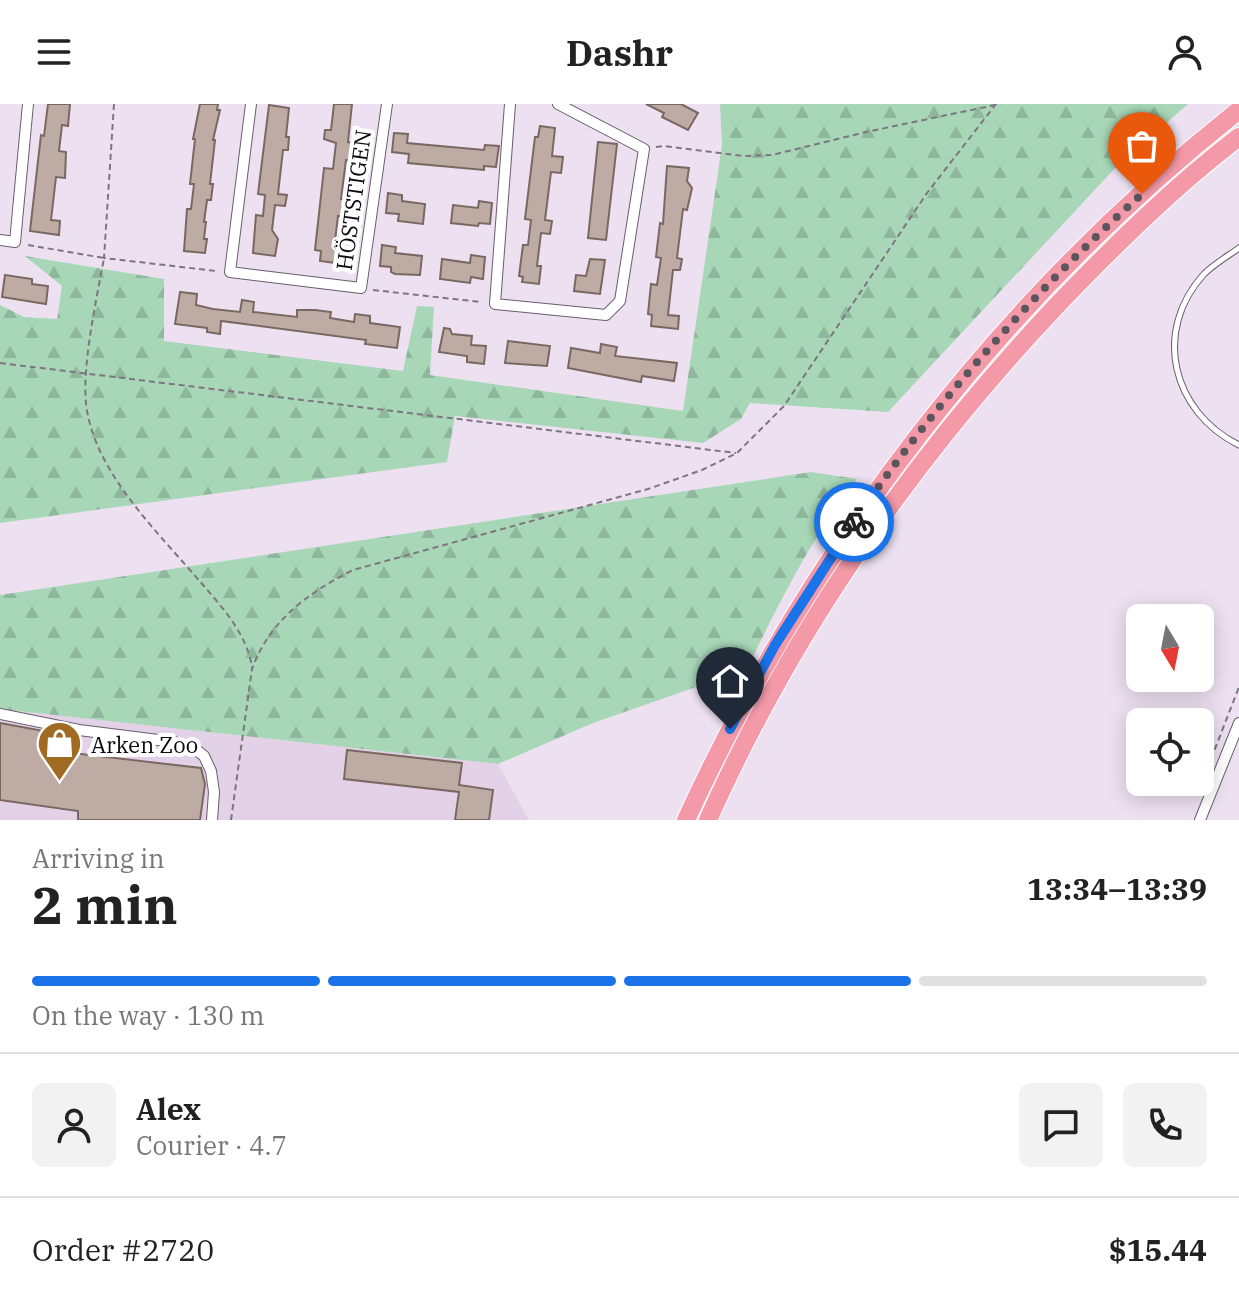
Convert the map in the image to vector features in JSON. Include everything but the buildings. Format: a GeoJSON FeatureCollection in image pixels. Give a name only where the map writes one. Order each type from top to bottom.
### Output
{"type":"FeatureCollection","features":[{"type":"Feature","properties":{"kind":"highway"},"geometry":{"type":"LineString","coordinates":[[686,820],[775,645],[867,503],[929,421],[1064,269],[1123,211],[1239,110]]}},
{"type":"Feature","properties":{"kind":"highway"},"geometry":{"type":"LineString","coordinates":[[708,820],[758,717],[838,582],[944,433],[1018,346],[1081,281],[1175,190],[1239,137]]}},
{"type":"Feature","properties":{"kind":"highway"},"geometry":{"type":"LineString","coordinates":[[722,820],[758,717]]}},
{"type":"Feature","properties":{"kind":"street"},"geometry":{"type":"LineString","coordinates":[[0,240],[15,242],[28,104]]}},
{"type":"Feature","properties":{"kind":"street"},"geometry":{"type":"LineString","coordinates":[[230,272],[251,104]]}},
{"type":"Feature","properties":{"kind":"street","name":"HÖSTSTIGEN"},"geometry":{"type":"LineString","coordinates":[[230,272],[361,288],[387,104]]}},
{"type":"Feature","properties":{"kind":"street"},"geometry":{"type":"LineString","coordinates":[[510,104],[495,304],[606,315],[620,301],[644,149],[558,104]]}},
{"type":"Feature","properties":{"kind":"street"},"geometry":{"type":"LineString","coordinates":[[0,714],[79,730],[174,742],[194,748],[204,756],[211,771],[214,792],[212,820]]}},
{"type":"Feature","properties":{"kind":"street"},"geometry":{"type":"LineString","coordinates":[[1200,820],[1239,723]]}},
{"type":"Feature","properties":{"kind":"lane"},"geometry":{"type":"LineString","coordinates":[[1239,248],[1205,274],[1184,303],[1173,336],[1176,371],[1193,408],[1220,436],[1239,445]]}},
{"type":"Feature","properties":{"kind":"path"},"geometry":{"type":"LineString","coordinates":[[114,104],[104,258],[86,374],[86,403],[93,435],[104,461],[145,516],[220,605],[243,639],[252,669]]}},
{"type":"Feature","properties":{"kind":"path"},"geometry":{"type":"LineString","coordinates":[[231,820],[252,669],[259,649],[295,606],[317,588],[353,570],[648,489],[702,470],[737,453],[784,406],[927,193],[996,104]]}},
{"type":"Feature","properties":{"kind":"path"},"geometry":{"type":"LineString","coordinates":[[644,149],[663,146],[743,156],[772,155],[1001,104]]}},
{"type":"Feature","properties":{"kind":"path"},"geometry":{"type":"LineString","coordinates":[[15,242],[104,258],[230,272]]}},
{"type":"Feature","properties":{"kind":"path"},"geometry":{"type":"LineString","coordinates":[[361,288],[495,304]]}},
{"type":"Feature","properties":{"kind":"path"},"geometry":{"type":"LineString","coordinates":[[0,363],[737,453]]}},
{"type":"Feature","properties":{"kind":"shaded area"},"geometry":{"type":"Polygon","coordinates":[[[0,709],[498,764],[529,820],[0,820],[0,709]]]}},
{"type":"Feature","properties":{"kind":"green space"},"geometry":{"type":"Polygon","coordinates":[[[720,104],[1188,104],[1117,166],[888,412],[750,403],[741,419],[703,443],[455,416],[447,462],[0,523],[0,305],[24,317],[57,319],[62,286],[25,256],[164,279],[164,341],[403,371],[417,306],[434,307],[430,375],[683,411],[722,145],[720,104]]]}},
{"type":"Feature","properties":{"kind":"green space"},"geometry":{"type":"Polygon","coordinates":[[[811,472],[857,479],[803,560],[729,705],[696,687],[593,723],[498,764],[0,709],[0,595],[811,472]]]}},
{"type":"Feature","properties":{"kind":"way so far"},"geometry":{"type":"LineString","coordinates":[[854,522],[966,376],[1064,269],[1142,194]]}},
{"type":"Feature","properties":{"kind":"place","name":"Arken Zoo"},"geometry":{"type":"Point","coordinates":[60,783]}},
{"type":"Feature","properties":{"kind":"route"},"geometry":{"type":"LineString","coordinates":[[730,729],[775,645],[854,522]]}}]}
